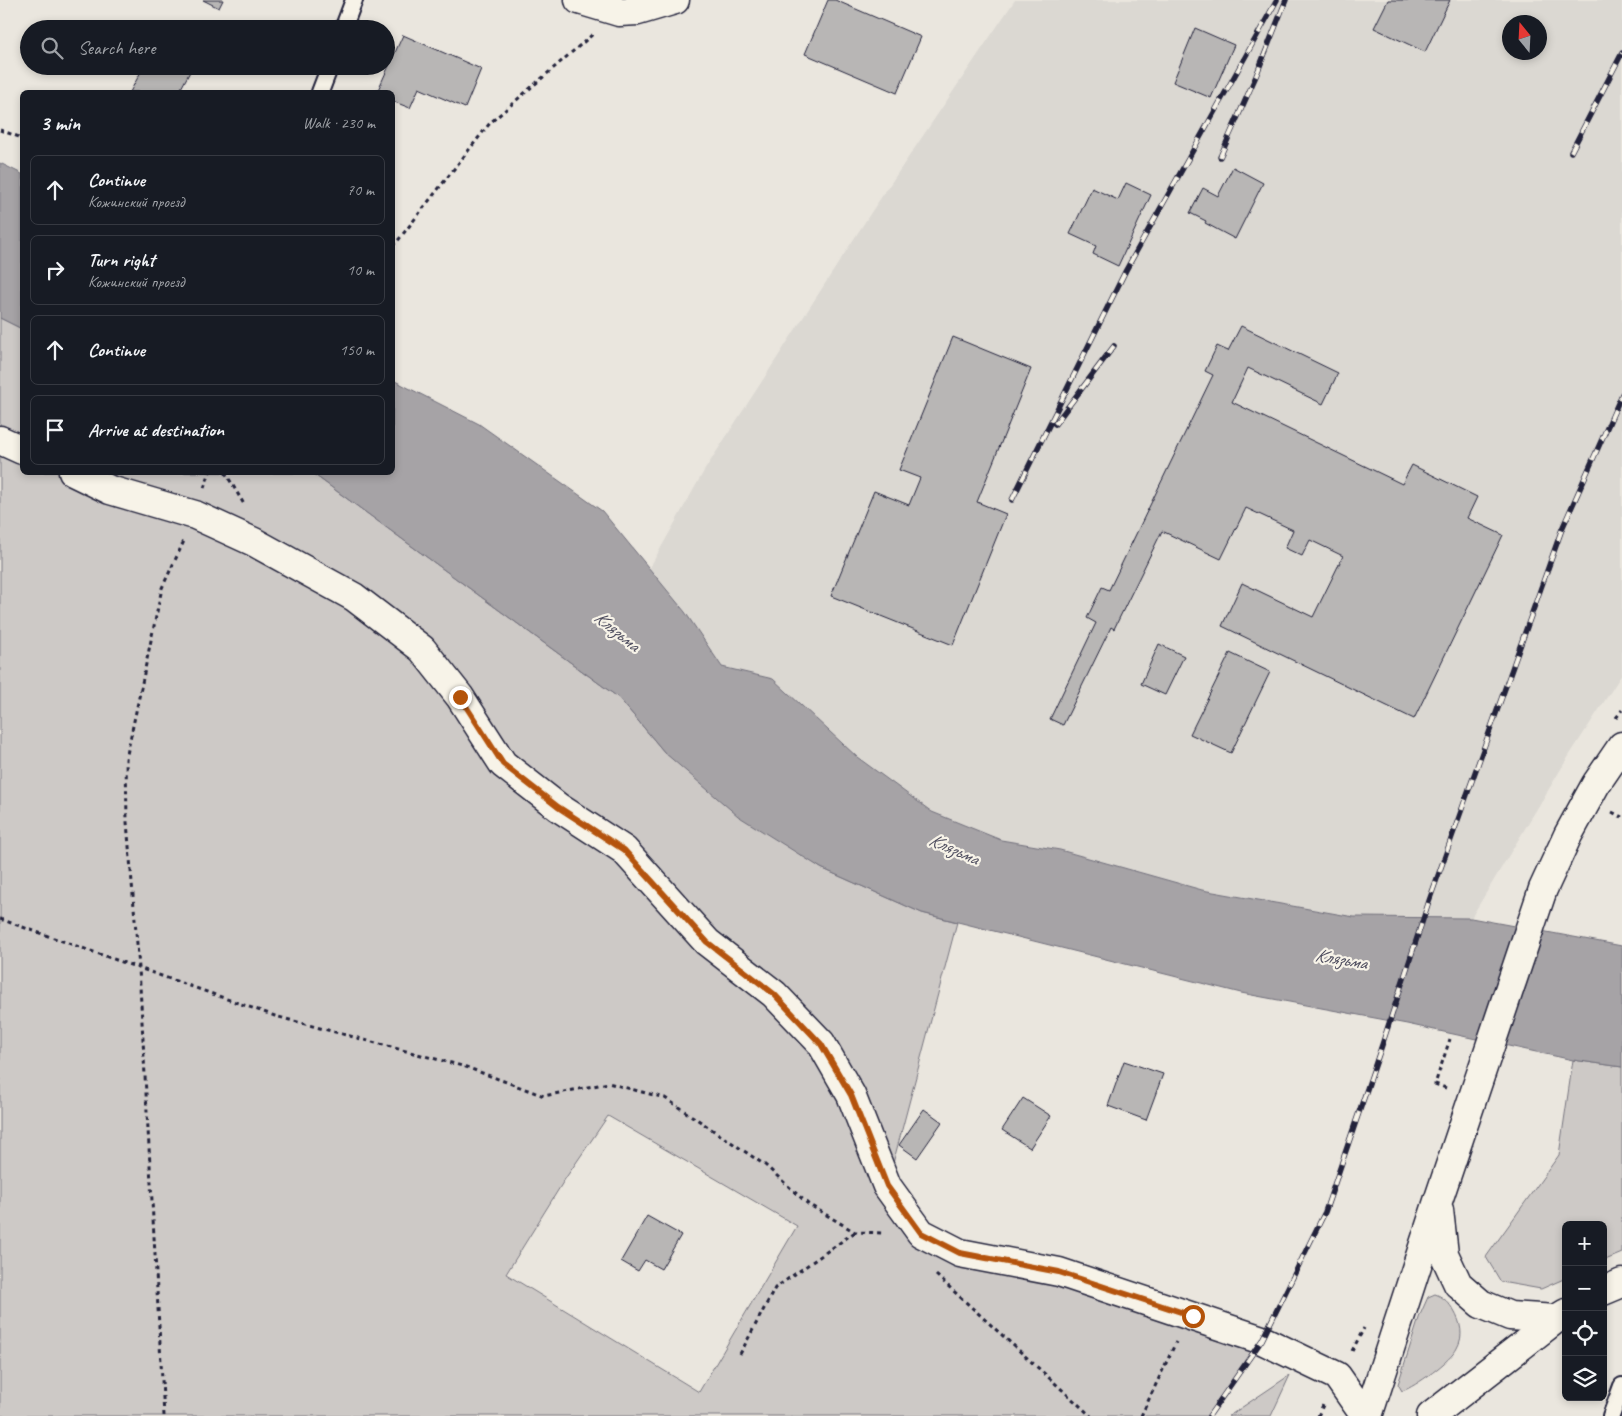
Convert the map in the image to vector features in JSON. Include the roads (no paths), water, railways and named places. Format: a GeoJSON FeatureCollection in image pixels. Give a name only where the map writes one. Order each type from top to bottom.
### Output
{"type":"FeatureCollection","features":[{"type":"Feature","properties":{"kind":"street"},"geometry":{"type":"LineString","coordinates":[[579,0],[619,12],[638,11],[675,0]]}},
{"type":"Feature","properties":{"kind":"street"},"geometry":{"type":"LineString","coordinates":[[0,440],[20,449]]}},
{"type":"Feature","properties":{"kind":"street"},"geometry":{"type":"LineString","coordinates":[[79,475],[110,490],[196,515],[254,542],[354,597],[422,649],[460,697],[503,764],[558,807],[624,850],[707,942],[774,994],[821,1044],[851,1095],[887,1186],[921,1233],[960,1253],[1059,1272],[1262,1340],[1337,1376],[1366,1416]]}},
{"type":"Feature","properties":{"kind":"street"},"geometry":{"type":"LineString","coordinates":[[1366,1416],[1543,889],[1568,835],[1596,784],[1622,746]]}},
{"type":"Feature","properties":{"kind":"street"},"geometry":{"type":"LineString","coordinates":[[1438,1201],[1444,1254],[1458,1284],[1480,1304],[1510,1316],[1561,1316]]}},
{"type":"Feature","properties":{"kind":"street"},"geometry":{"type":"LineString","coordinates":[[1607,1289],[1622,1282]]}},
{"type":"Feature","properties":{"kind":"street"},"geometry":{"type":"LineString","coordinates":[[1431,1416],[1561,1316]]}},
{"type":"Feature","properties":{"kind":"lane"},"geometry":{"type":"LineString","coordinates":[[347,20],[354,0]]}},
{"type":"Feature","properties":{"kind":"lane"},"geometry":{"type":"LineString","coordinates":[[321,90],[327,75]]}},
{"type":"Feature","properties":{"kind":"lane"},"geometry":{"type":"LineString","coordinates":[[1611,1416],[1622,1386]]}},
{"type":"Feature","properties":{"kind":"water"},"geometry":{"type":"Polygon","coordinates":[[[0,163],[20,173],[20,328],[0,318],[0,163]]]}},
{"type":"Feature","properties":{"kind":"water","name":"Клязьма"},"geometry":{"type":"Polygon","coordinates":[[[395,381],[479,424],[602,511],[685,612],[722,667],[773,679],[857,757],[932,812],[1001,840],[1060,850],[1202,890],[1354,917],[1471,918],[1622,946],[1622,1067],[1573,1060],[1407,1024],[1241,993],[922,913],[821,868],[738,816],[665,753],[619,698],[315,475],[395,475],[395,381]]]}},
{"type":"Feature","properties":{"kind":"railway"},"geometry":{"type":"LineString","coordinates":[[1012,500],[1126,270],[1277,0]]}},
{"type":"Feature","properties":{"kind":"railway"},"geometry":{"type":"LineString","coordinates":[[1220,157],[1256,76],[1286,0]]}},
{"type":"Feature","properties":{"kind":"railway"},"geometry":{"type":"LineString","coordinates":[[1571,152],[1622,53]]}},
{"type":"Feature","properties":{"kind":"railway"},"geometry":{"type":"LineString","coordinates":[[1055,424],[1114,346]]}},
{"type":"Feature","properties":{"kind":"railway"},"geometry":{"type":"LineString","coordinates":[[1209,1416],[1262,1340],[1325,1212],[1429,901],[1562,529],[1622,394]]}}]}
